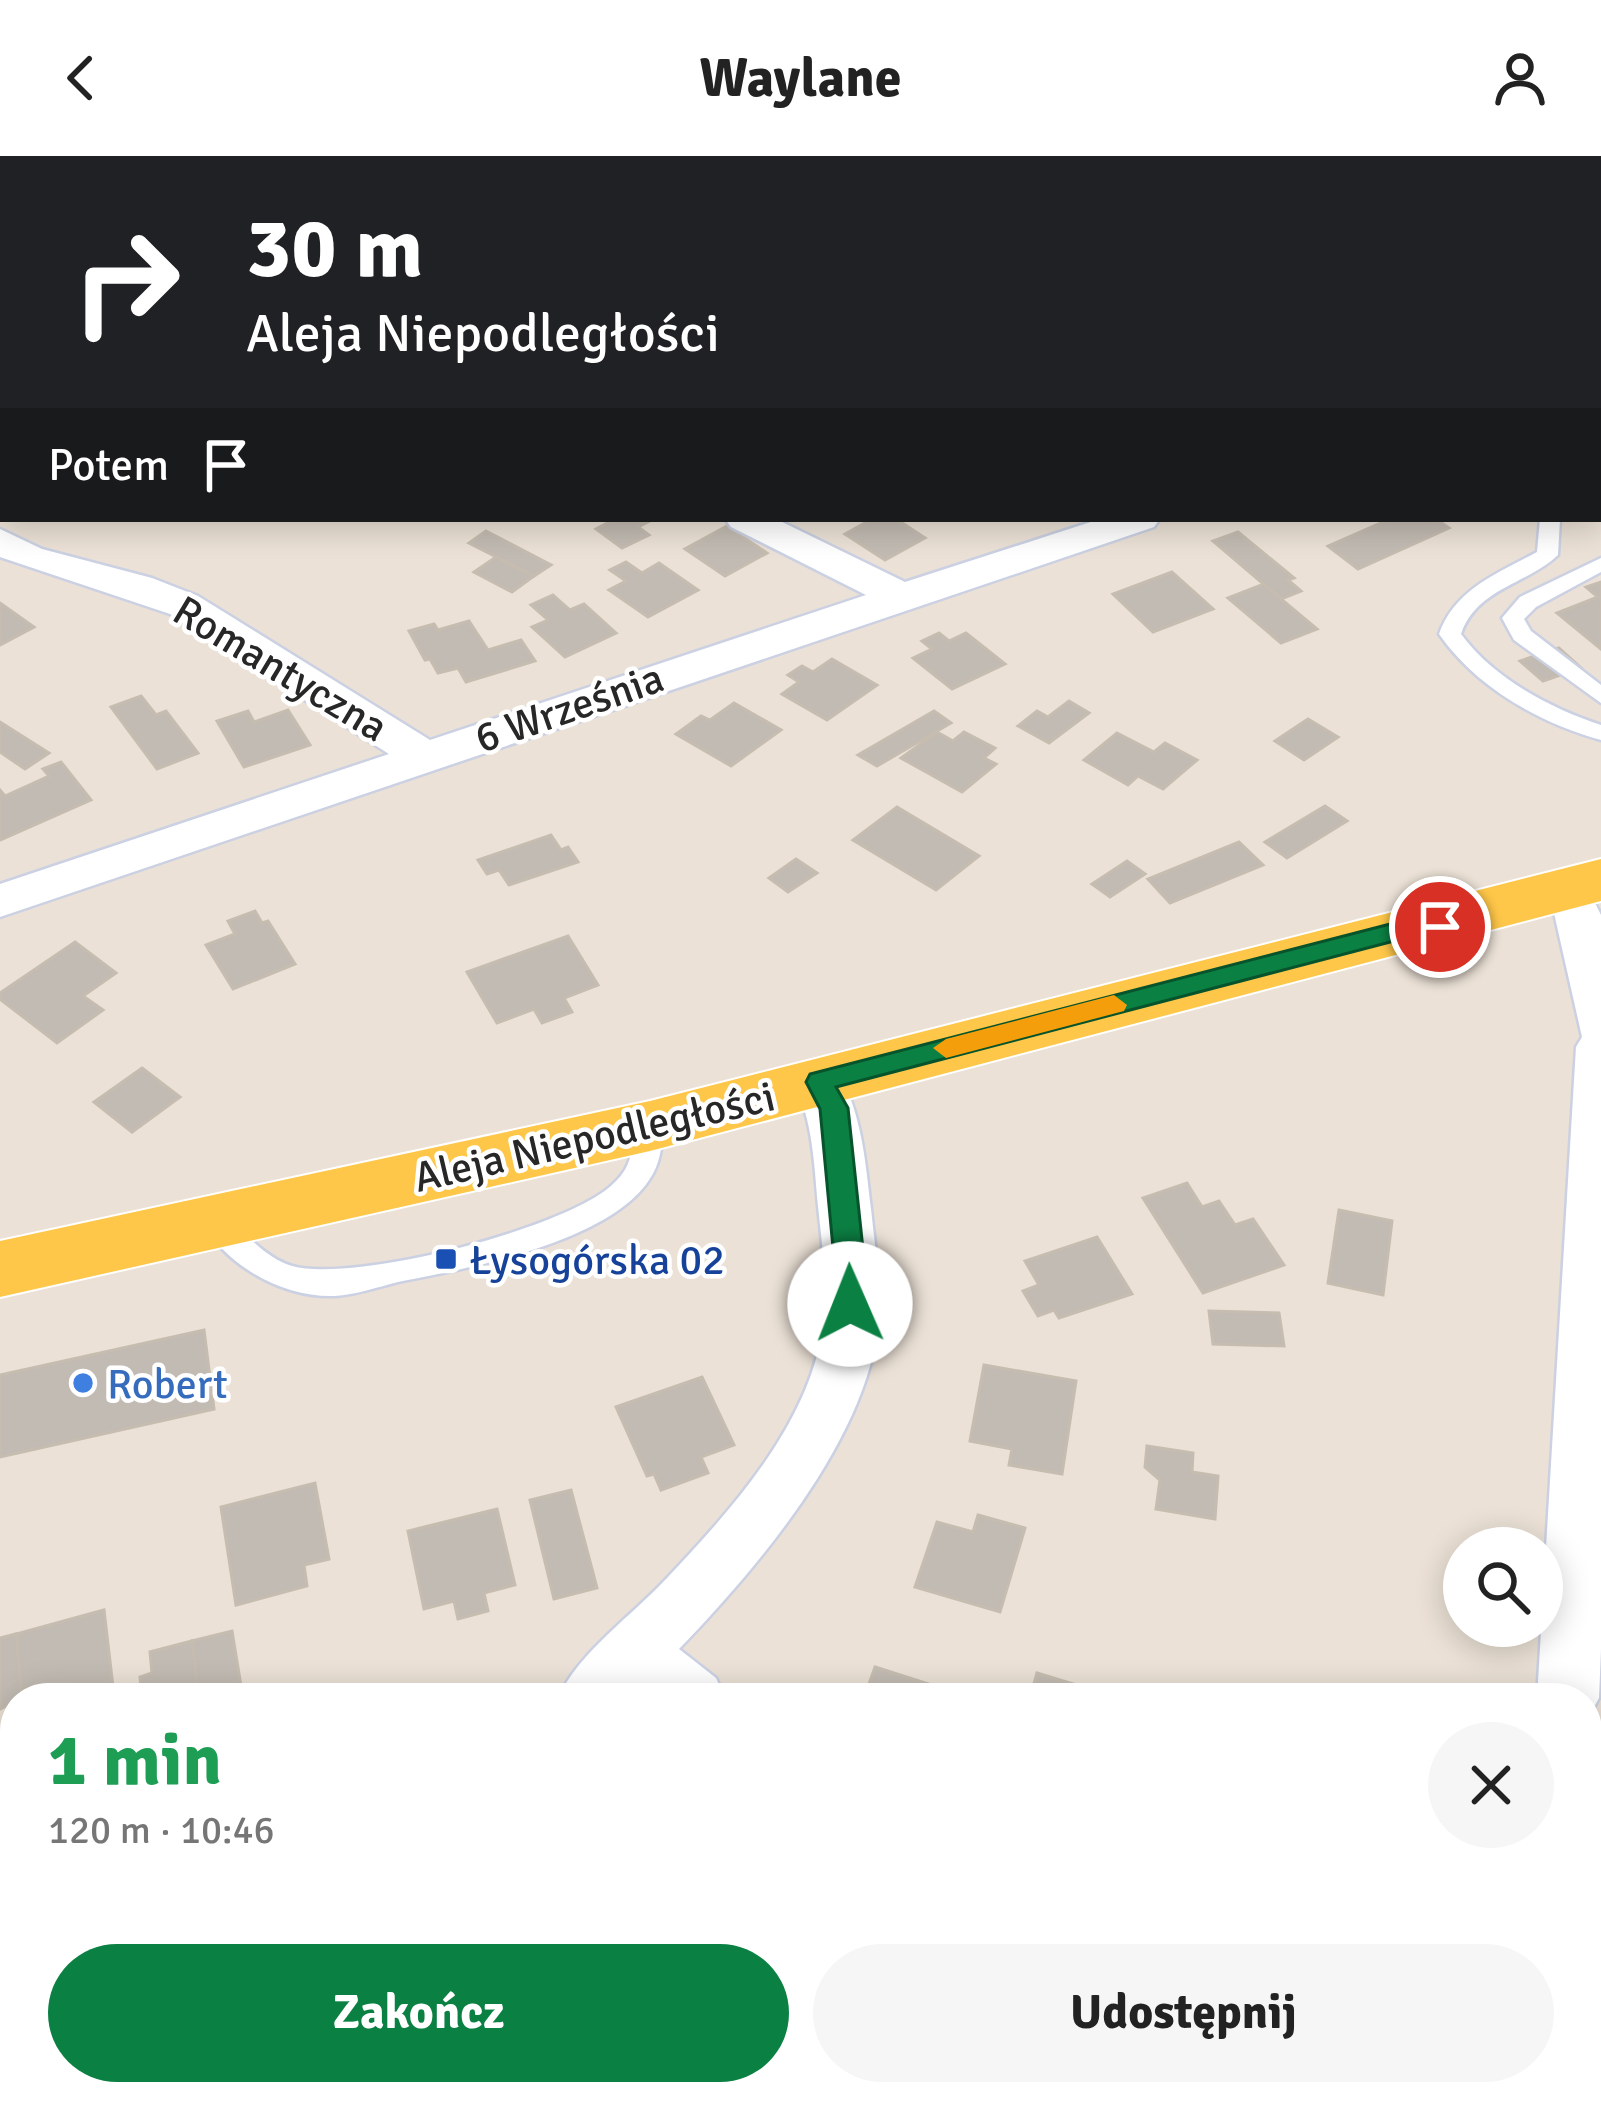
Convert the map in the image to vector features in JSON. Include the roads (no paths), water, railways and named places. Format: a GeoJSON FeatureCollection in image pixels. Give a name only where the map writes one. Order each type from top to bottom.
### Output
{"type":"FeatureCollection","features":[{"type":"Feature","properties":{"kind":"main road","name":"Aleja Niepodległości"},"geometry":{"type":"LineString","coordinates":[[0,1269],[650,1126],[1394,932],[1593,901]]}},
{"type":"Feature","properties":{"kind":"street"},"geometry":{"type":"LineString","coordinates":[[751,522],[903,597]]}},
{"type":"Feature","properties":{"kind":"street","name":"6 Września"},"geometry":{"type":"LineString","coordinates":[[0,901],[1131,522]]}},
{"type":"Feature","properties":{"kind":"street","name":"Romantyczna"},"geometry":{"type":"LineString","coordinates":[[0,541],[28,556],[184,605],[424,756]]}},
{"type":"Feature","properties":{"kind":"street"},"geometry":{"type":"LineString","coordinates":[[1593,901],[1601,1028]]}},
{"type":"Feature","properties":{"kind":"street"},"geometry":{"type":"LineString","coordinates":[[1569,1683],[1601,1047]]}},
{"type":"Feature","properties":{"kind":"street"},"geometry":{"type":"LineString","coordinates":[[605,1683],[637,1653],[787,1480],[825,1411],[848,1340],[851,1268],[834,1108],[819,1082]]}},
{"type":"Feature","properties":{"kind":"street"},"geometry":{"type":"LineString","coordinates":[[637,1653],[675,1683]]}},
{"type":"Feature","properties":{"kind":"lane"},"geometry":{"type":"LineString","coordinates":[[1550,522],[1546,555],[1471,599],[1453,616],[1450,634],[1461,654],[1509,688],[1601,733]]}},
{"type":"Feature","properties":{"kind":"lane"},"geometry":{"type":"LineString","coordinates":[[1601,564],[1528,602],[1513,618],[1522,635],[1601,696]]}},
{"type":"Feature","properties":{"kind":"place","name":"Łysogórska 02"},"geometry":{"type":"Point","coordinates":[446,1259]}},
{"type":"Feature","properties":{"kind":"place","name":"Robert"},"geometry":{"type":"Point","coordinates":[83,1383]}}]}
